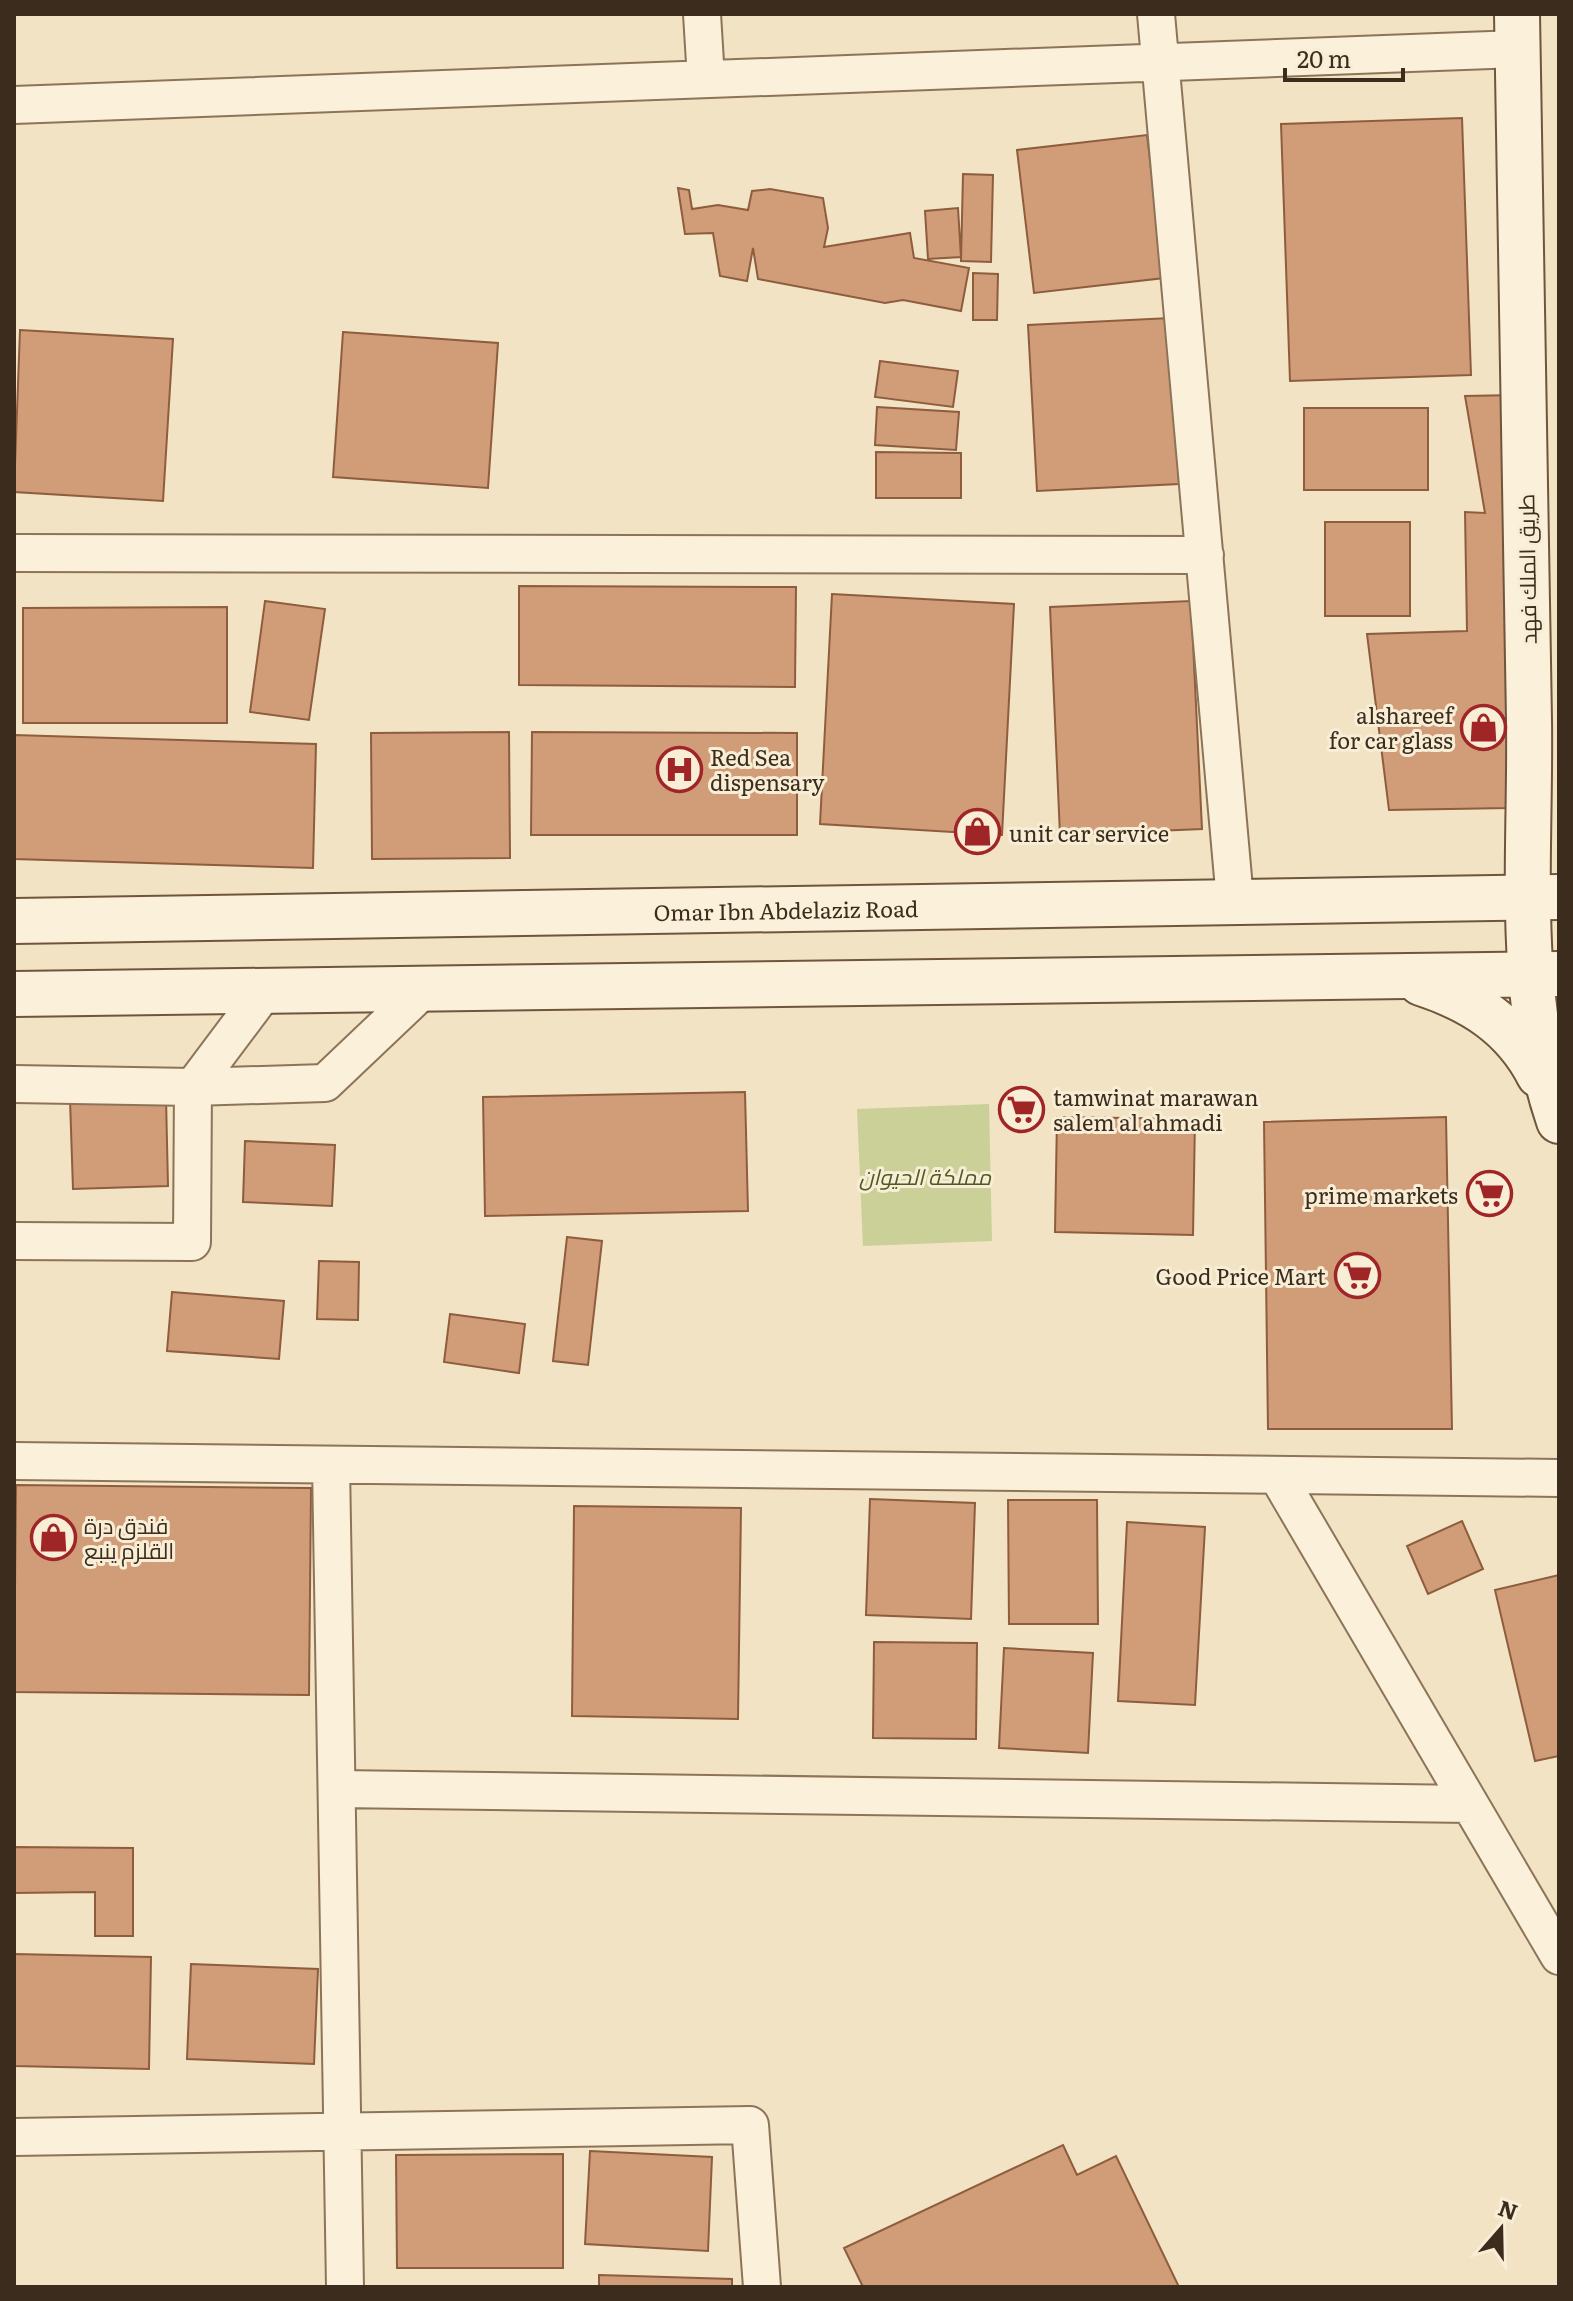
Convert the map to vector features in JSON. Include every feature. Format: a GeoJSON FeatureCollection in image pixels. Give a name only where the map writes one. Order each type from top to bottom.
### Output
{"type":"FeatureCollection","features":[{"type":"Feature","properties":{"kind":"main road","name":"طريق الملك فهد"},"geometry":{"type":"LineString","coordinates":[[1517,31],[1530,800],[1544,897],[1544,974],[1536,1034],[1555,1111]]}},
{"type":"Feature","properties":{"kind":"main road"},"geometry":{"type":"LineString","coordinates":[[1444,897],[1501,866],[1515,846],[1530,800]]}},
{"type":"Feature","properties":{"kind":"main road","name":"Omar Ibn Abdelaziz Road"},"geometry":{"type":"LineString","coordinates":[[14,921],[1544,897]]}},
{"type":"Feature","properties":{"kind":"main road"},"geometry":{"type":"LineString","coordinates":[[14,994],[1544,974]]}},
{"type":"Feature","properties":{"kind":"main road"},"geometry":{"type":"LineString","coordinates":[[1400,976],[1458,995],[1499,1023],[1526,1050],[1555,1111]]}},
{"type":"Feature","properties":{"kind":"street"},"geometry":{"type":"LineString","coordinates":[[702,14],[706,79]]}},
{"type":"Feature","properties":{"kind":"street"},"geometry":{"type":"LineString","coordinates":[[1156,14],[1235,900]]}},
{"type":"Feature","properties":{"kind":"street"},"geometry":{"type":"LineString","coordinates":[[14,105],[1162,62],[1517,31]]}},
{"type":"Feature","properties":{"kind":"street"},"geometry":{"type":"LineString","coordinates":[[14,553],[1205,555]]}},
{"type":"Feature","properties":{"kind":"street"},"geometry":{"type":"LineString","coordinates":[[14,1084],[193,1087],[325,1083],[424,989]]}},
{"type":"Feature","properties":{"kind":"street"},"geometry":{"type":"LineString","coordinates":[[14,1241],[192,1242],[193,1087],[265,991]]}},
{"type":"Feature","properties":{"kind":"street"},"geometry":{"type":"LineString","coordinates":[[14,1461],[1559,1478]]}},
{"type":"Feature","properties":{"kind":"street"},"geometry":{"type":"LineString","coordinates":[[331,1465],[345,2287]]}},
{"type":"Feature","properties":{"kind":"street"},"geometry":{"type":"LineString","coordinates":[[1277,1475],[1559,1956]]}},
{"type":"Feature","properties":{"kind":"street"},"geometry":{"type":"LineString","coordinates":[[337,1789],[1470,1804]]}},
{"type":"Feature","properties":{"kind":"street"},"geometry":{"type":"LineString","coordinates":[[14,2137],[750,2125],[762,2287]]}},
{"type":"Feature","properties":{"kind":"green space","name":"مملكة الحيوان"},"geometry":{"type":"Polygon","coordinates":[[[989,1104],[992,1241],[863,1246],[857,1109],[989,1104]]]}},
{"type":"Feature","properties":{"kind":"building"},"geometry":{"type":"Polygon","coordinates":[[[1462,118],[1471,375],[1290,381],[1281,124],[1462,118]]]}},
{"type":"Feature","properties":{"kind":"building"},"geometry":{"type":"Polygon","coordinates":[[[1147,135],[1164,278],[1034,293],[1017,150],[1147,135]]]}},
{"type":"Feature","properties":{"kind":"building"},"geometry":{"type":"Polygon","coordinates":[[[963,174],[993,175],[991,262],[961,261],[963,174]]]}},
{"type":"Feature","properties":{"kind":"building"},"geometry":{"type":"Polygon","coordinates":[[[678,188],[689,190],[692,209],[718,205],[748,210],[752,191],[770,189],[823,198],[828,228],[824,247],[910,233],[914,258],[969,268],[961,311],[903,300],[885,303],[758,279],[753,248],[747,281],[720,276],[713,233],[685,234],[678,188]]]}},
{"type":"Feature","properties":{"kind":"building"},"geometry":{"type":"Polygon","coordinates":[[[958,208],[961,257],[928,259],[925,211],[958,208]]]}},
{"type":"Feature","properties":{"kind":"building"},"geometry":{"type":"Polygon","coordinates":[[[973,273],[998,274],[997,320],[973,320],[973,273]]]}},
{"type":"Feature","properties":{"kind":"building"},"geometry":{"type":"Polygon","coordinates":[[[1170,318],[1179,484],[1037,491],[1028,325],[1170,318]]]}},
{"type":"Feature","properties":{"kind":"building"},"geometry":{"type":"Polygon","coordinates":[[[20,330],[173,339],[163,501],[14,492],[20,330]]]}},
{"type":"Feature","properties":{"kind":"building"},"geometry":{"type":"Polygon","coordinates":[[[343,332],[498,343],[488,488],[333,477],[343,332]]]}},
{"type":"Feature","properties":{"kind":"building"},"geometry":{"type":"Polygon","coordinates":[[[880,361],[958,371],[953,407],[875,397],[880,361]]]}},
{"type":"Feature","properties":{"kind":"building"},"geometry":{"type":"Polygon","coordinates":[[[1516,395],[1509,808],[1389,810],[1367,634],[1467,631],[1465,512],[1485,513],[1465,396],[1516,395]]]}},
{"type":"Feature","properties":{"kind":"building"},"geometry":{"type":"Polygon","coordinates":[[[877,407],[959,412],[956,450],[875,445],[877,407]]]}},
{"type":"Feature","properties":{"kind":"building"},"geometry":{"type":"Polygon","coordinates":[[[1304,408],[1428,408],[1428,490],[1304,490],[1304,408]]]}},
{"type":"Feature","properties":{"kind":"building"},"geometry":{"type":"Polygon","coordinates":[[[876,452],[961,453],[961,498],[876,498],[876,452]]]}},
{"type":"Feature","properties":{"kind":"building"},"geometry":{"type":"Polygon","coordinates":[[[1325,522],[1410,522],[1410,616],[1325,616],[1325,522]]]}},
{"type":"Feature","properties":{"kind":"building"},"geometry":{"type":"Polygon","coordinates":[[[519,586],[796,587],[795,687],[519,685],[519,586]]]}},
{"type":"Feature","properties":{"kind":"building"},"geometry":{"type":"Polygon","coordinates":[[[832,594],[1014,604],[1002,835],[820,824],[832,594]]]}},
{"type":"Feature","properties":{"kind":"building"},"geometry":{"type":"Polygon","coordinates":[[[265,601],[325,609],[309,720],[250,712],[265,601]]]}},
{"type":"Feature","properties":{"kind":"building"},"geometry":{"type":"Polygon","coordinates":[[[1191,601],[1202,829],[1060,835],[1050,607],[1191,601]]]}},
{"type":"Feature","properties":{"kind":"building"},"geometry":{"type":"Polygon","coordinates":[[[227,607],[227,723],[23,723],[23,608],[227,607]]]}},
{"type":"Feature","properties":{"kind":"building"},"geometry":{"type":"Polygon","coordinates":[[[509,732],[510,858],[372,859],[371,733],[509,732]]]}},
{"type":"Feature","properties":{"kind":"building"},"geometry":{"type":"Polygon","coordinates":[[[532,732],[797,733],[797,835],[531,835],[532,732]]]}},
{"type":"Feature","properties":{"kind":"building"},"geometry":{"type":"Polygon","coordinates":[[[14,735],[316,744],[313,868],[14,859],[14,735]]]}},
{"type":"Feature","properties":{"kind":"building"},"geometry":{"type":"Polygon","coordinates":[[[745,1092],[748,1211],[485,1216],[483,1097],[745,1092]]]}},
{"type":"Feature","properties":{"kind":"building"},"geometry":{"type":"Polygon","coordinates":[[[166,1098],[168,1186],[73,1189],[70,1100],[166,1098]]]}},
{"type":"Feature","properties":{"kind":"building"},"geometry":{"type":"Polygon","coordinates":[[[1057,1117],[1195,1119],[1193,1235],[1055,1232],[1057,1117]]]}},
{"type":"Feature","properties":{"kind":"building","name":"Good Price Mart"},"geometry":{"type":"Polygon","coordinates":[[[1446,1117],[1452,1429],[1268,1429],[1264,1122],[1446,1117]]]}},
{"type":"Feature","properties":{"kind":"building"},"geometry":{"type":"Polygon","coordinates":[[[245,1141],[335,1145],[332,1206],[243,1202],[245,1141]]]}},
{"type":"Feature","properties":{"kind":"building"},"geometry":{"type":"Polygon","coordinates":[[[567,1237],[602,1241],[588,1365],[553,1361],[567,1237]]]}},
{"type":"Feature","properties":{"kind":"building"},"geometry":{"type":"Polygon","coordinates":[[[319,1261],[359,1262],[358,1320],[317,1319],[319,1261]]]}},
{"type":"Feature","properties":{"kind":"building"},"geometry":{"type":"Polygon","coordinates":[[[172,1292],[284,1301],[279,1359],[167,1351],[172,1292]]]}},
{"type":"Feature","properties":{"kind":"building"},"geometry":{"type":"Polygon","coordinates":[[[450,1314],[525,1324],[519,1373],[444,1362],[450,1314]]]}},
{"type":"Feature","properties":{"kind":"building"},"geometry":{"type":"Polygon","coordinates":[[[16,1485],[311,1488],[309,1695],[14,1692],[16,1485]]]}},
{"type":"Feature","properties":{"kind":"building"},"geometry":{"type":"Polygon","coordinates":[[[870,1499],[975,1503],[971,1619],[866,1615],[870,1499]]]}},
{"type":"Feature","properties":{"kind":"building"},"geometry":{"type":"Polygon","coordinates":[[[1008,1500],[1097,1500],[1098,1624],[1009,1624],[1008,1500]]]}},
{"type":"Feature","properties":{"kind":"building"},"geometry":{"type":"Polygon","coordinates":[[[574,1506],[741,1508],[738,1719],[572,1716],[574,1506]]]}},
{"type":"Feature","properties":{"kind":"building"},"geometry":{"type":"Polygon","coordinates":[[[1462,1521],[1483,1569],[1428,1594],[1407,1546],[1462,1521]]]}},
{"type":"Feature","properties":{"kind":"building"},"geometry":{"type":"Polygon","coordinates":[[[1127,1522],[1205,1527],[1195,1705],[1118,1701],[1127,1522]]]}},
{"type":"Feature","properties":{"kind":"building"},"geometry":{"type":"Polygon","coordinates":[[[1559,1575],[1559,1756],[1535,1761],[1495,1590],[1559,1575]]]}},
{"type":"Feature","properties":{"kind":"building"},"geometry":{"type":"Polygon","coordinates":[[[874,1642],[977,1643],[976,1739],[873,1738],[874,1642]]]}},
{"type":"Feature","properties":{"kind":"building"},"geometry":{"type":"Polygon","coordinates":[[[1004,1648],[1093,1653],[1088,1753],[999,1748],[1004,1648]]]}},
{"type":"Feature","properties":{"kind":"building"},"geometry":{"type":"Polygon","coordinates":[[[14,1847],[133,1848],[133,1936],[95,1936],[95,1892],[14,1893],[14,1847]]]}},
{"type":"Feature","properties":{"kind":"building"},"geometry":{"type":"Polygon","coordinates":[[[14,1954],[151,1957],[149,2069],[14,2066],[14,1954]]]}},
{"type":"Feature","properties":{"kind":"building"},"geometry":{"type":"Polygon","coordinates":[[[191,1964],[318,1969],[314,2064],[187,2059],[191,1964]]]}},
{"type":"Feature","properties":{"kind":"building"},"geometry":{"type":"Polygon","coordinates":[[[1063,2145],[1077,2175],[1116,2156],[1179,2287],[863,2287],[844,2248],[1063,2145]]]}},
{"type":"Feature","properties":{"kind":"building"},"geometry":{"type":"Polygon","coordinates":[[[590,2151],[712,2157],[708,2251],[585,2244],[590,2151]]]}},
{"type":"Feature","properties":{"kind":"building"},"geometry":{"type":"Polygon","coordinates":[[[563,2154],[563,2268],[397,2268],[396,2155],[563,2154]]]}},
{"type":"Feature","properties":{"kind":"building"},"geometry":{"type":"Polygon","coordinates":[[[599,2275],[732,2279],[732,2287],[599,2287],[599,2275]]]}},
{"type":"Feature","properties":{"kind":"place","name":"alshareef for car glass"},"geometry":{"type":"Point","coordinates":[1484,727]}},
{"type":"Feature","properties":{"kind":"place","name":"Red Sea dispensary"},"geometry":{"type":"Point","coordinates":[679,769]}},
{"type":"Feature","properties":{"kind":"place","name":"unit car service"},"geometry":{"type":"Point","coordinates":[978,832]}},
{"type":"Feature","properties":{"kind":"place","name":"tamwinat marawan salem al ahmadi"},"geometry":{"type":"Point","coordinates":[1022,1109]}},
{"type":"Feature","properties":{"kind":"place","name":"prime markets"},"geometry":{"type":"Point","coordinates":[1489,1194]}},
{"type":"Feature","properties":{"kind":"place","name":"Good Price Mart"},"geometry":{"type":"Point","coordinates":[1357,1275]}},
{"type":"Feature","properties":{"kind":"place","name":"فندق درة القلزم ينبع"},"geometry":{"type":"Point","coordinates":[53,1537]}}]}
